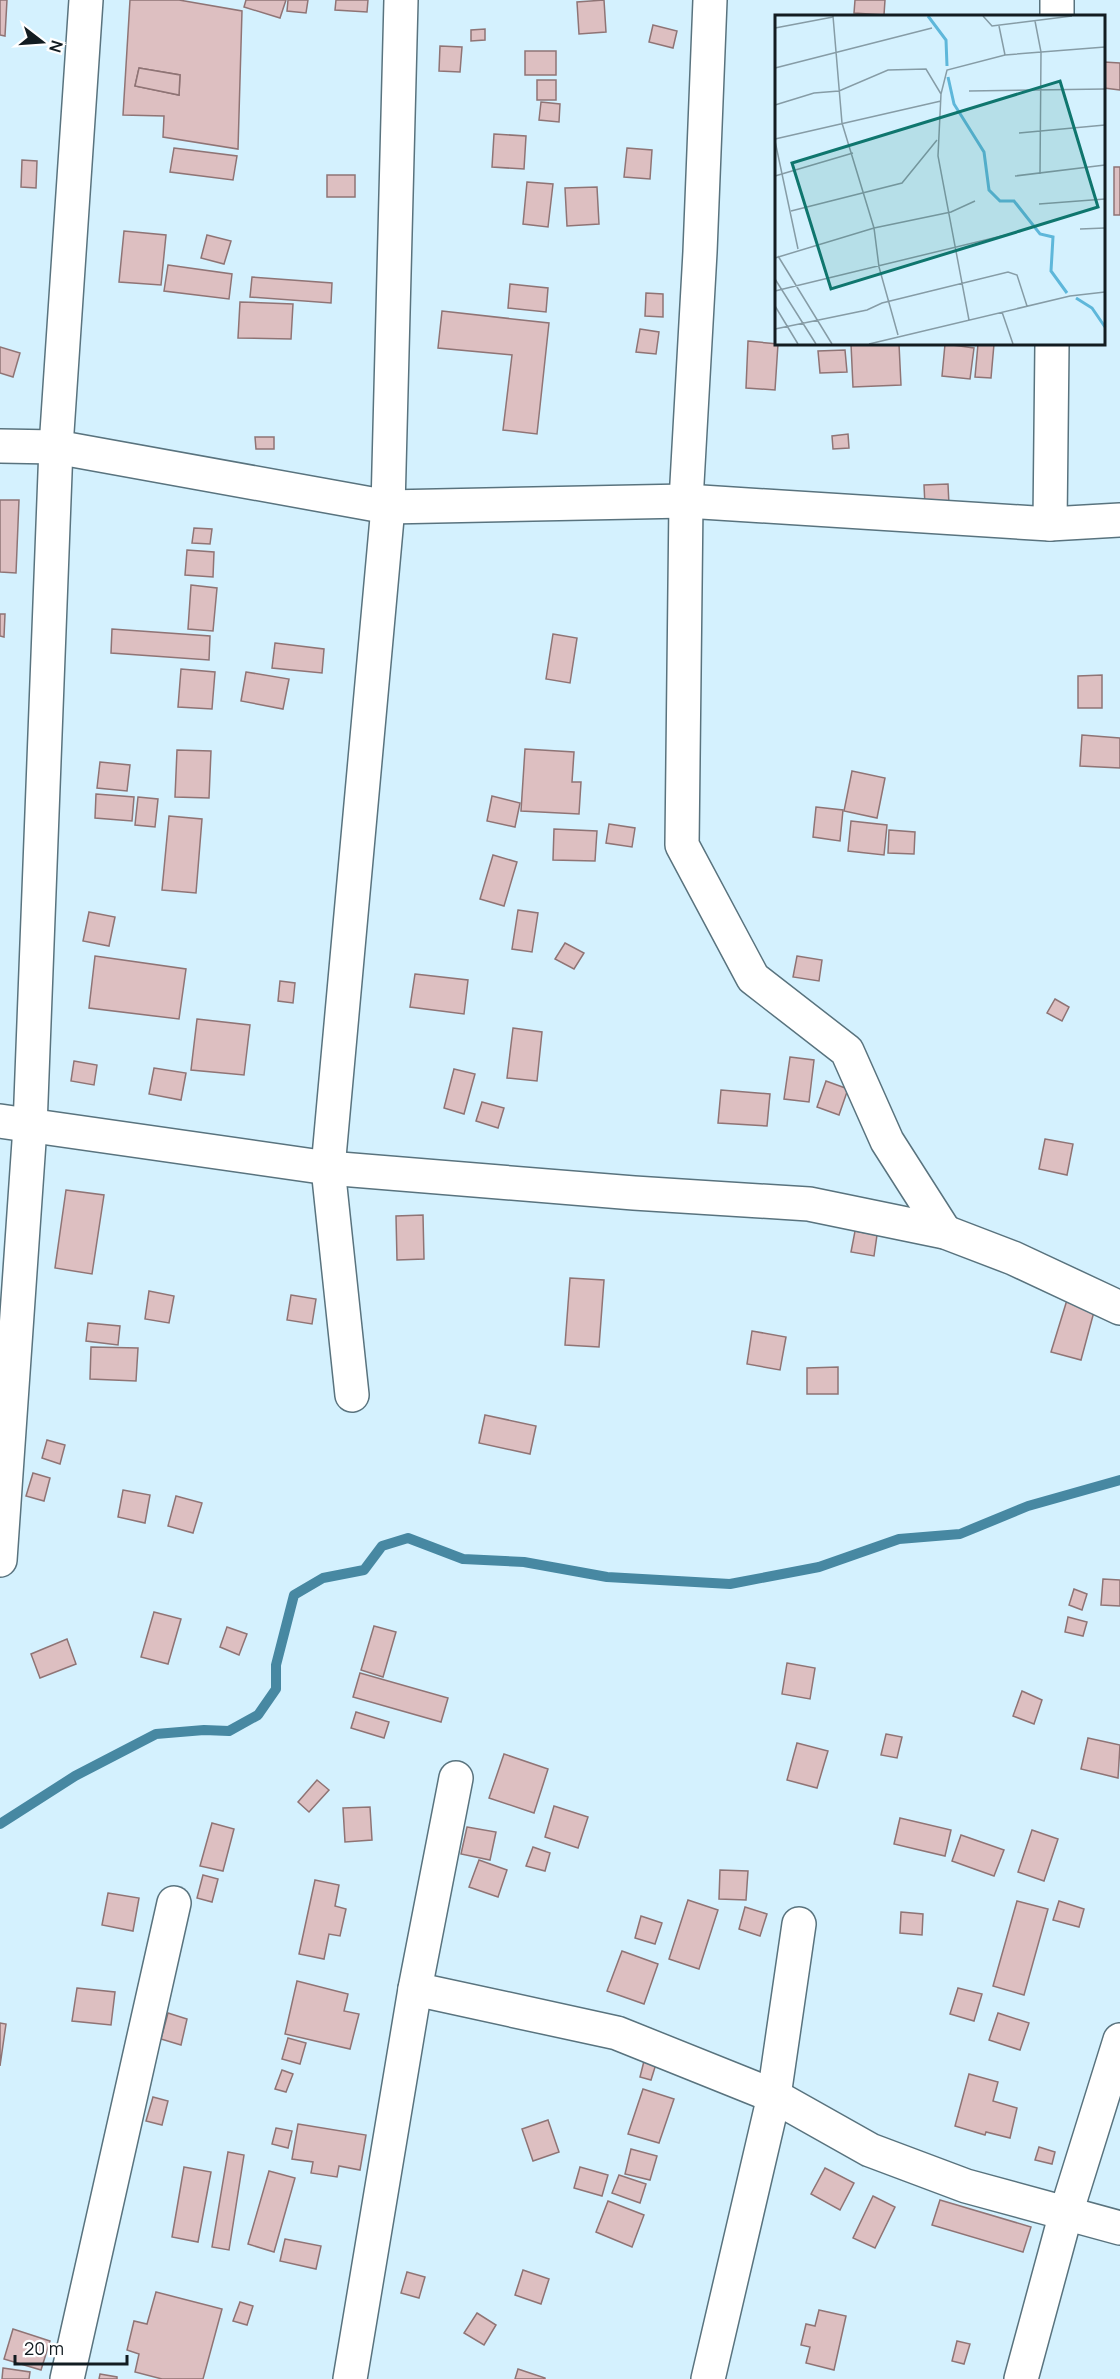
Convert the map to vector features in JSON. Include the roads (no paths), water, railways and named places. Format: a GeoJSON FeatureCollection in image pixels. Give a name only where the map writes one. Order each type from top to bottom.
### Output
{"type":"FeatureCollection","features":[{"type":"Feature","properties":{"kind":"street"},"geometry":{"type":"LineString","coordinates":[[0,1560],[15,1124],[86,0]]}},
{"type":"Feature","properties":{"kind":"street"},"geometry":{"type":"LineString","coordinates":[[352,1395],[328,1168],[388,507],[401,0]]}},
{"type":"Feature","properties":{"kind":"street"},"geometry":{"type":"LineString","coordinates":[[710,0],[700,252],[686,501],[682,845],[753,978],[847,1051],[886,1142],[945,1232]]}},
{"type":"Feature","properties":{"kind":"street"},"geometry":{"type":"LineString","coordinates":[[1050,524],[1052,345]]}},
{"type":"Feature","properties":{"kind":"street"},"geometry":{"type":"LineString","coordinates":[[0,446],[56,447],[388,507],[686,501],[1050,524],[1120,520]]}},
{"type":"Feature","properties":{"kind":"street"},"geometry":{"type":"LineString","coordinates":[[15,1124],[328,1168],[634,1193],[809,1204],[945,1232],[1013,1258],[1120,1308]]}},
{"type":"Feature","properties":{"kind":"street"},"geometry":{"type":"LineString","coordinates":[[350,2379],[415,1989],[456,1778]]}},
{"type":"Feature","properties":{"kind":"street"},"geometry":{"type":"LineString","coordinates":[[67,2379],[174,1903]]}},
{"type":"Feature","properties":{"kind":"street"},"geometry":{"type":"LineString","coordinates":[[708,2379],[774,2096],[799,1924]]}},
{"type":"Feature","properties":{"kind":"street"},"geometry":{"type":"LineString","coordinates":[[415,1989],[617,2033],[774,2096],[870,2150],[966,2186],[1120,2228]]}},
{"type":"Feature","properties":{"kind":"street"},"geometry":{"type":"LineString","coordinates":[[1021,2379],[1066,2213],[1120,2040]]}},
{"type":"Feature","properties":{"kind":"waterway"},"geometry":{"type":"LineString","coordinates":[[0,1824],[75,1776],[156,1734],[204,1730],[229,1731],[258,1715],[276,1689],[276,1665],[294,1595],[323,1578],[364,1570],[382,1546],[408,1538],[463,1559],[524,1562],[607,1577],[730,1584],[819,1567],[899,1539],[960,1534],[1028,1506],[1120,1480]]}}]}
